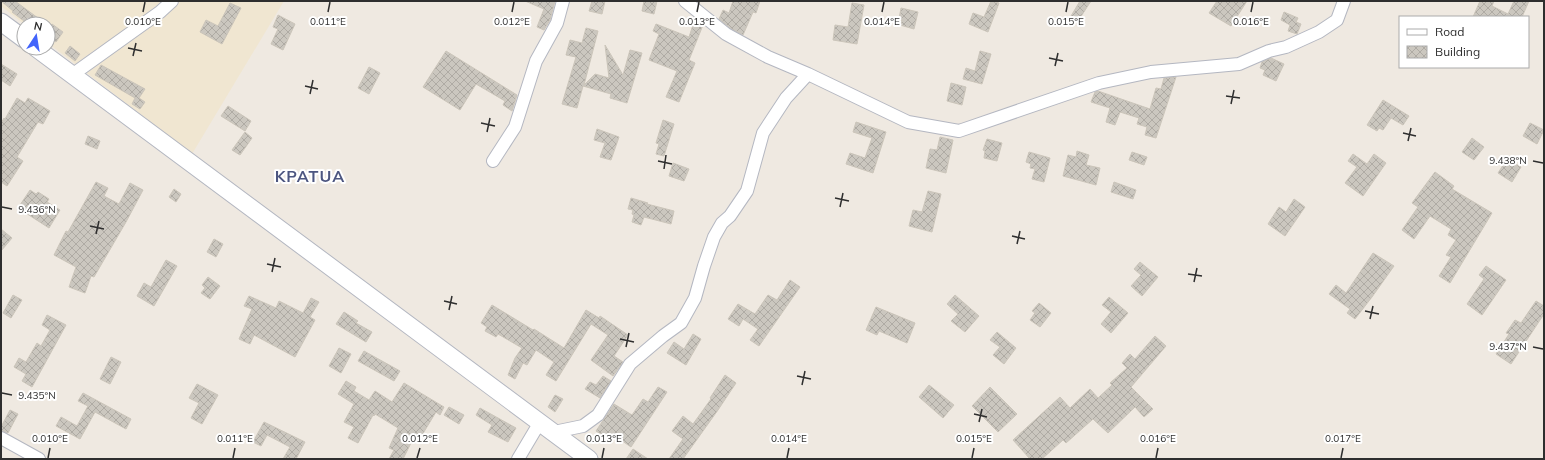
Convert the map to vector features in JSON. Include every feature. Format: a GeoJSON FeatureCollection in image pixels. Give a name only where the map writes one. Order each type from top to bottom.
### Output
{"type":"FeatureCollection","features":[{"type":"Feature","properties":{"kind":"main road"},"geometry":{"type":"LineString","coordinates":[[1,22],[16,33]]}},
{"type":"Feature","properties":{"kind":"main road"},"geometry":{"type":"LineString","coordinates":[[47,56],[590,459]]}},
{"type":"Feature","properties":{"kind":"street"},"geometry":{"type":"LineString","coordinates":[[72,75],[160,12],[172,1]]}},
{"type":"Feature","properties":{"kind":"street"},"geometry":{"type":"LineString","coordinates":[[493,161],[515,127],[536,60],[557,23],[564,1]]}},
{"type":"Feature","properties":{"kind":"street"},"geometry":{"type":"LineString","coordinates":[[685,1],[726,34],[768,57],[808,74],[908,122],[959,131],[1099,83],[1151,72],[1239,64],[1269,51],[1286,47],[1319,32],[1337,20],[1344,1]]}},
{"type":"Feature","properties":{"kind":"street"},"geometry":{"type":"LineString","coordinates":[[518,459],[547,427],[583,426],[598,415],[630,364],[681,323],[695,298],[714,237],[722,223],[730,216],[747,191],[763,133],[786,98],[808,74]]}},
{"type":"Feature","properties":{"kind":"street"},"geometry":{"type":"LineString","coordinates":[[1,438],[39,459]]}},
{"type":"Feature","properties":{"kind":"shaded area"},"geometry":{"type":"Polygon","coordinates":[[[1,1],[284,1],[192,154],[56,49],[56,16],[16,16],[16,18],[1,6],[1,1]]]}},
{"type":"Feature","properties":{"kind":"building"},"geometry":{"type":"Polygon","coordinates":[[[1,1],[15,1],[35,16],[17,16],[12,12],[13,11],[1,1]]]}},
{"type":"Feature","properties":{"kind":"building"},"geometry":{"type":"Polygon","coordinates":[[[525,1],[555,1],[550,20],[544,30],[537,27],[544,9],[525,1]]]}},
{"type":"Feature","properties":{"kind":"building"},"geometry":{"type":"Polygon","coordinates":[[[592,1],[605,1],[602,14],[589,11],[592,1]]]}},
{"type":"Feature","properties":{"kind":"building"},"geometry":{"type":"Polygon","coordinates":[[[644,1],[657,1],[654,14],[642,11],[644,1]]]}},
{"type":"Feature","properties":{"kind":"building"},"geometry":{"type":"Polygon","coordinates":[[[733,1],[760,1],[756,13],[753,12],[743,35],[730,28],[719,19],[723,10],[729,13],[733,1]]]}},
{"type":"Feature","properties":{"kind":"building"},"geometry":{"type":"Polygon","coordinates":[[[991,1],[999,3],[988,32],[969,24],[973,13],[984,17],[991,1]]]}},
{"type":"Feature","properties":{"kind":"building"},"geometry":{"type":"Polygon","coordinates":[[[1080,1],[1091,1],[1078,21],[1071,16],[1080,1]]]}},
{"type":"Feature","properties":{"kind":"building"},"geometry":{"type":"Polygon","coordinates":[[[1217,1],[1247,1],[1231,26],[1209,13],[1217,1]]]}},
{"type":"Feature","properties":{"kind":"building"},"geometry":{"type":"Polygon","coordinates":[[[1480,1],[1494,1],[1492,6],[1508,14],[1514,1],[1529,1],[1522,16],[1473,16],[1480,1]]]}},
{"type":"Feature","properties":{"kind":"building"},"geometry":{"type":"Polygon","coordinates":[[[230,3],[241,8],[222,44],[200,32],[206,20],[218,26],[230,3]]]}},
{"type":"Feature","properties":{"kind":"building"},"geometry":{"type":"Polygon","coordinates":[[[852,3],[864,5],[857,44],[833,40],[835,25],[848,27],[852,3]]]}},
{"type":"Feature","properties":{"kind":"building"},"geometry":{"type":"Polygon","coordinates":[[[901,8],[918,12],[914,29],[900,25],[902,20],[899,19],[901,8]]]}},
{"type":"Feature","properties":{"kind":"building"},"geometry":{"type":"Polygon","coordinates":[[[1284,12],[1298,18],[1296,22],[1301,24],[1297,34],[1288,31],[1290,25],[1281,20],[1284,12]]]}},
{"type":"Feature","properties":{"kind":"building"},"geometry":{"type":"Polygon","coordinates":[[[278,15],[295,24],[283,50],[271,44],[278,29],[273,27],[278,15]]]}},
{"type":"Feature","properties":{"kind":"building"},"geometry":{"type":"Polygon","coordinates":[[[695,19],[703,25],[689,60],[695,63],[679,102],[666,97],[677,71],[649,60],[659,34],[653,31],[656,24],[689,37],[695,19]]]}},
{"type":"Feature","properties":{"kind":"building"},"geometry":{"type":"Polygon","coordinates":[[[56,27],[63,32],[56,42],[56,27]]]}},
{"type":"Feature","properties":{"kind":"building"},"geometry":{"type":"Polygon","coordinates":[[[586,28],[598,31],[584,85],[595,74],[609,78],[605,45],[623,75],[630,50],[642,53],[627,103],[610,98],[611,94],[583,86],[577,108],[562,104],[576,57],[566,55],[570,40],[582,43],[586,28]]]}},
{"type":"Feature","properties":{"kind":"building"},"geometry":{"type":"Polygon","coordinates":[[[70,46],[80,54],[75,61],[65,53],[70,46]]]}},
{"type":"Feature","properties":{"kind":"building"},"geometry":{"type":"Polygon","coordinates":[[[446,51],[517,95],[512,111],[503,105],[505,101],[476,84],[460,110],[423,87],[446,51]]]}},
{"type":"Feature","properties":{"kind":"building"},"geometry":{"type":"Polygon","coordinates":[[[980,51],[991,54],[982,84],[963,79],[966,68],[975,71],[980,51]]]}},
{"type":"Feature","properties":{"kind":"building"},"geometry":{"type":"Polygon","coordinates":[[[1271,58],[1284,64],[1276,81],[1263,75],[1265,70],[1260,68],[1262,62],[1271,58]]]}},
{"type":"Feature","properties":{"kind":"building"},"geometry":{"type":"Polygon","coordinates":[[[1,64],[17,74],[10,86],[1,80],[1,64]]]}},
{"type":"Feature","properties":{"kind":"building"},"geometry":{"type":"Polygon","coordinates":[[[101,65],[145,89],[139,98],[145,102],[140,109],[132,104],[135,98],[95,75],[101,65]]]}},
{"type":"Feature","properties":{"kind":"building"},"geometry":{"type":"Polygon","coordinates":[[[369,67],[380,73],[369,94],[358,88],[369,67]]]}},
{"type":"Feature","properties":{"kind":"building"},"geometry":{"type":"Polygon","coordinates":[[[1176,77],[1156,138],[1145,135],[1147,127],[1137,124],[1139,118],[1120,112],[1115,125],[1106,122],[1110,108],[1091,102],[1095,92],[1098,91],[1150,109],[1156,88],[1161,89],[1164,78],[1176,77]]]}},
{"type":"Feature","properties":{"kind":"building"},"geometry":{"type":"Polygon","coordinates":[[[951,83],[966,87],[962,105],[947,101],[951,83]]]}},
{"type":"Feature","properties":{"kind":"building"},"geometry":{"type":"Polygon","coordinates":[[[17,98],[25,103],[28,98],[50,111],[43,124],[38,122],[17,157],[23,161],[7,186],[1,182],[1,123],[4,118],[5,119],[17,98]]]}},
{"type":"Feature","properties":{"kind":"building"},"geometry":{"type":"Polygon","coordinates":[[[1383,100],[1409,116],[1403,125],[1391,118],[1383,130],[1379,128],[1377,131],[1367,125],[1383,100]]]}},
{"type":"Feature","properties":{"kind":"building"},"geometry":{"type":"Polygon","coordinates":[[[228,106],[251,121],[245,131],[221,116],[228,106]]]}},
{"type":"Feature","properties":{"kind":"building"},"geometry":{"type":"Polygon","coordinates":[[[663,120],[674,124],[664,156],[656,154],[659,144],[656,143],[663,120]]]}},
{"type":"Feature","properties":{"kind":"building"},"geometry":{"type":"Polygon","coordinates":[[[856,122],[886,132],[873,173],[846,164],[850,153],[865,158],[872,138],[853,132],[856,122]]]}},
{"type":"Feature","properties":{"kind":"building"},"geometry":{"type":"Polygon","coordinates":[[[1530,123],[1544,130],[1537,144],[1523,136],[1530,123]]]}},
{"type":"Feature","properties":{"kind":"building"},"geometry":{"type":"Polygon","coordinates":[[[597,129],[619,137],[611,160],[600,157],[605,143],[594,140],[597,129]]]}},
{"type":"Feature","properties":{"kind":"building"},"geometry":{"type":"Polygon","coordinates":[[[245,132],[252,138],[240,155],[232,150],[245,132]]]}},
{"type":"Feature","properties":{"kind":"building"},"geometry":{"type":"Polygon","coordinates":[[[88,136],[100,141],[97,149],[85,144],[88,136]]]}},
{"type":"Feature","properties":{"kind":"building"},"geometry":{"type":"Polygon","coordinates":[[[940,137],[953,140],[946,173],[926,168],[930,149],[937,150],[940,137]]]}},
{"type":"Feature","properties":{"kind":"building"},"geometry":{"type":"Polygon","coordinates":[[[1472,138],[1484,147],[1474,160],[1462,152],[1472,138]]]}},
{"type":"Feature","properties":{"kind":"building"},"geometry":{"type":"Polygon","coordinates":[[[987,139],[1002,143],[997,161],[984,158],[985,151],[983,150],[987,139]]]}},
{"type":"Feature","properties":{"kind":"building"},"geometry":{"type":"Polygon","coordinates":[[[1077,151],[1089,155],[1086,165],[1100,168],[1096,185],[1063,176],[1068,155],[1076,157],[1077,151]]]}},
{"type":"Feature","properties":{"kind":"building"},"geometry":{"type":"Polygon","coordinates":[[[1029,152],[1050,158],[1044,182],[1032,179],[1035,169],[1030,168],[1031,164],[1026,162],[1029,152]]]}},
{"type":"Feature","properties":{"kind":"building"},"geometry":{"type":"Polygon","coordinates":[[[1132,152],[1147,157],[1144,165],[1129,160],[1132,152]]]}},
{"type":"Feature","properties":{"kind":"building"},"geometry":{"type":"Polygon","coordinates":[[[1353,154],[1367,164],[1374,154],[1386,163],[1363,196],[1345,183],[1357,167],[1348,161],[1353,154]]]}},
{"type":"Feature","properties":{"kind":"building"},"geometry":{"type":"Polygon","coordinates":[[[1507,159],[1521,167],[1512,182],[1498,173],[1507,159]]]}},
{"type":"Feature","properties":{"kind":"building"},"geometry":{"type":"Polygon","coordinates":[[[673,163],[689,169],[684,181],[669,176],[673,163]]]}},
{"type":"Feature","properties":{"kind":"building"},"geometry":{"type":"Polygon","coordinates":[[[1435,172],[1454,186],[1452,189],[1492,213],[1450,283],[1439,276],[1451,257],[1446,255],[1456,240],[1448,235],[1451,229],[1430,216],[1414,239],[1402,230],[1418,207],[1412,203],[1435,172]]]}},
{"type":"Feature","properties":{"kind":"building"},"geometry":{"type":"Polygon","coordinates":[[[96,182],[108,188],[104,196],[119,204],[130,183],[143,190],[94,277],[91,276],[85,293],[69,287],[76,267],[54,255],[66,231],[68,232],[96,182]]]}},
{"type":"Feature","properties":{"kind":"building"},"geometry":{"type":"Polygon","coordinates":[[[1114,182],[1136,190],[1133,199],[1111,192],[1114,182]]]}},
{"type":"Feature","properties":{"kind":"building"},"geometry":{"type":"Polygon","coordinates":[[[174,189],[181,194],[176,202],[169,197],[174,189]]]}},
{"type":"Feature","properties":{"kind":"building"},"geometry":{"type":"Polygon","coordinates":[[[30,190],[36,194],[38,192],[49,199],[47,202],[60,210],[49,228],[18,208],[30,190]]]}},
{"type":"Feature","properties":{"kind":"building"},"geometry":{"type":"Polygon","coordinates":[[[928,191],[941,194],[932,232],[909,226],[913,210],[922,212],[928,191]]]}},
{"type":"Feature","properties":{"kind":"building"},"geometry":{"type":"Polygon","coordinates":[[[631,198],[674,211],[671,224],[644,217],[641,225],[632,222],[634,215],[632,214],[633,210],[628,209],[631,198]]]}},
{"type":"Feature","properties":{"kind":"building"},"geometry":{"type":"Polygon","coordinates":[[[1294,199],[1305,207],[1285,236],[1268,224],[1279,207],[1286,212],[1294,199]]]}},
{"type":"Feature","properties":{"kind":"building"},"geometry":{"type":"Polygon","coordinates":[[[1,229],[12,238],[1,251],[1,229]]]}},
{"type":"Feature","properties":{"kind":"building"},"geometry":{"type":"Polygon","coordinates":[[[214,239],[223,244],[216,257],[207,252],[214,239]]]}},
{"type":"Feature","properties":{"kind":"building"},"geometry":{"type":"Polygon","coordinates":[[[1373,253],[1394,266],[1355,319],[1347,313],[1350,309],[1329,294],[1336,285],[1346,293],[1373,253]]]}},
{"type":"Feature","properties":{"kind":"building"},"geometry":{"type":"Polygon","coordinates":[[[166,260],[177,266],[154,306],[137,296],[144,283],[151,287],[166,260]]]}},
{"type":"Feature","properties":{"kind":"building"},"geometry":{"type":"Polygon","coordinates":[[[1140,262],[1158,277],[1142,296],[1131,286],[1141,275],[1134,269],[1140,262]]]}},
{"type":"Feature","properties":{"kind":"building"},"geometry":{"type":"Polygon","coordinates":[[[1486,266],[1506,280],[1482,315],[1467,304],[1484,279],[1479,275],[1486,266]]]}},
{"type":"Feature","properties":{"kind":"building"},"geometry":{"type":"Polygon","coordinates":[[[208,277],[220,286],[210,299],[201,293],[205,288],[202,285],[208,277]]]}},
{"type":"Feature","properties":{"kind":"building"},"geometry":{"type":"Polygon","coordinates":[[[790,280],[800,287],[759,346],[750,340],[758,329],[743,319],[739,326],[728,319],[738,304],[755,314],[768,295],[777,300],[790,280]]]}},
{"type":"Feature","properties":{"kind":"building"},"geometry":{"type":"Polygon","coordinates":[[[13,295],[22,300],[11,318],[3,313],[13,295]]]}},
{"type":"Feature","properties":{"kind":"building"},"geometry":{"type":"Polygon","coordinates":[[[955,295],[979,316],[965,332],[951,321],[958,314],[947,304],[955,295]]]}},
{"type":"Feature","properties":{"kind":"building"},"geometry":{"type":"Polygon","coordinates":[[[249,296],[276,308],[279,301],[303,313],[311,298],[319,302],[310,317],[315,320],[295,357],[254,335],[250,344],[239,339],[252,309],[244,306],[249,296]]]}},
{"type":"Feature","properties":{"kind":"building"},"geometry":{"type":"Polygon","coordinates":[[[1109,297],[1128,313],[1111,333],[1101,324],[1111,312],[1102,305],[1109,297]]]}},
{"type":"Feature","properties":{"kind":"building"},"geometry":{"type":"Polygon","coordinates":[[[1536,301],[1544,306],[1544,314],[1511,364],[1496,354],[1509,334],[1506,333],[1515,320],[1521,323],[1536,301]]]}},
{"type":"Feature","properties":{"kind":"building"},"geometry":{"type":"Polygon","coordinates":[[[1039,303],[1051,313],[1040,327],[1030,320],[1035,313],[1032,311],[1039,303]]]}},
{"type":"Feature","properties":{"kind":"building"},"geometry":{"type":"Polygon","coordinates":[[[492,305],[564,348],[586,310],[599,318],[600,316],[628,335],[614,356],[623,362],[613,376],[591,360],[608,335],[591,324],[556,381],[546,375],[554,362],[536,350],[527,365],[523,363],[515,379],[508,375],[515,358],[522,348],[498,334],[496,337],[485,331],[487,327],[481,323],[492,305]]]}},
{"type":"Feature","properties":{"kind":"building"},"geometry":{"type":"Polygon","coordinates":[[[876,307],[915,323],[907,343],[879,331],[877,335],[866,330],[876,307]]]}},
{"type":"Feature","properties":{"kind":"building"},"geometry":{"type":"Polygon","coordinates":[[[344,312],[358,321],[356,323],[372,332],[366,342],[336,324],[344,312]]]}},
{"type":"Feature","properties":{"kind":"building"},"geometry":{"type":"Polygon","coordinates":[[[47,315],[66,325],[32,387],[22,381],[26,374],[14,367],[19,358],[26,362],[37,343],[41,346],[50,330],[42,325],[47,315]]]}},
{"type":"Feature","properties":{"kind":"building"},"geometry":{"type":"Polygon","coordinates":[[[997,332],[1016,348],[1004,364],[993,355],[1000,347],[990,340],[997,332]]]}},
{"type":"Feature","properties":{"kind":"building"},"geometry":{"type":"Polygon","coordinates":[[[693,334],[701,339],[686,365],[667,353],[674,342],[684,349],[693,334]]]}},
{"type":"Feature","properties":{"kind":"building"},"geometry":{"type":"Polygon","coordinates":[[[1155,336],[1166,346],[1131,387],[1153,409],[1144,417],[1135,407],[1108,433],[1093,419],[1066,443],[1063,440],[1042,459],[1030,459],[1013,440],[1060,397],[1070,408],[1090,389],[1098,398],[1112,385],[1110,383],[1127,368],[1122,363],[1130,354],[1135,359],[1155,336]]]}},
{"type":"Feature","properties":{"kind":"building"},"geometry":{"type":"Polygon","coordinates":[[[339,348],[351,354],[341,373],[329,366],[339,348]]]}},
{"type":"Feature","properties":{"kind":"building"},"geometry":{"type":"Polygon","coordinates":[[[364,351],[400,371],[394,381],[358,361],[364,351]]]}},
{"type":"Feature","properties":{"kind":"building"},"geometry":{"type":"Polygon","coordinates":[[[111,357],[121,362],[110,384],[100,379],[111,357]]]}},
{"type":"Feature","properties":{"kind":"building"},"geometry":{"type":"Polygon","coordinates":[[[725,375],[736,383],[718,410],[683,459],[669,459],[683,439],[672,431],[683,416],[693,424],[711,399],[710,398],[725,375]]]}},
{"type":"Feature","properties":{"kind":"building"},"geometry":{"type":"Polygon","coordinates":[[[603,376],[611,381],[600,398],[585,389],[590,382],[596,385],[603,376]]]}},
{"type":"Feature","properties":{"kind":"building"},"geometry":{"type":"Polygon","coordinates":[[[346,381],[356,387],[354,391],[369,400],[375,391],[392,402],[404,383],[444,407],[440,415],[436,412],[419,440],[414,437],[403,459],[389,459],[394,450],[389,448],[398,428],[375,414],[374,416],[373,415],[358,443],[348,438],[354,427],[344,422],[354,404],[338,394],[346,381]]]}},
{"type":"Feature","properties":{"kind":"building"},"geometry":{"type":"Polygon","coordinates":[[[197,384],[218,395],[202,424],[191,418],[199,403],[189,398],[197,384]]]}},
{"type":"Feature","properties":{"kind":"building"},"geometry":{"type":"Polygon","coordinates":[[[929,385],[954,405],[943,418],[919,397],[929,385]]]}},
{"type":"Feature","properties":{"kind":"building"},"geometry":{"type":"Polygon","coordinates":[[[658,387],[667,392],[631,447],[612,434],[609,439],[596,431],[614,404],[632,415],[643,399],[648,402],[658,387]]]}},
{"type":"Feature","properties":{"kind":"building"},"geometry":{"type":"Polygon","coordinates":[[[990,387],[1017,414],[998,432],[972,406],[990,387]]]}},
{"type":"Feature","properties":{"kind":"building"},"geometry":{"type":"Polygon","coordinates":[[[83,393],[131,419],[126,429],[95,412],[80,439],[56,426],[61,417],[77,426],[88,406],[78,401],[83,393]]]}},
{"type":"Feature","properties":{"kind":"building"},"geometry":{"type":"Polygon","coordinates":[[[555,395],[563,399],[555,412],[548,407],[555,395]]]}},
{"type":"Feature","properties":{"kind":"building"},"geometry":{"type":"Polygon","coordinates":[[[449,407],[464,415],[459,424],[444,415],[449,407]]]}},
{"type":"Feature","properties":{"kind":"building"},"geometry":{"type":"Polygon","coordinates":[[[480,408],[516,428],[508,442],[488,432],[492,425],[476,415],[480,408]]]}},
{"type":"Feature","properties":{"kind":"building"},"geometry":{"type":"Polygon","coordinates":[[[10,410],[18,414],[8,433],[1,431],[1,427],[10,410]]]}},
{"type":"Feature","properties":{"kind":"building"},"geometry":{"type":"Polygon","coordinates":[[[264,422],[305,442],[296,459],[283,459],[290,447],[267,435],[261,446],[253,442],[264,422]]]}},
{"type":"Feature","properties":{"kind":"building"},"geometry":{"type":"Polygon","coordinates":[[[633,449],[648,459],[626,459],[633,449]]]}},
{"type":"Feature","properties":{"kind":"district","name":"KPATUA"},"geometry":{"type":"Point","coordinates":[310,176]}}]}
